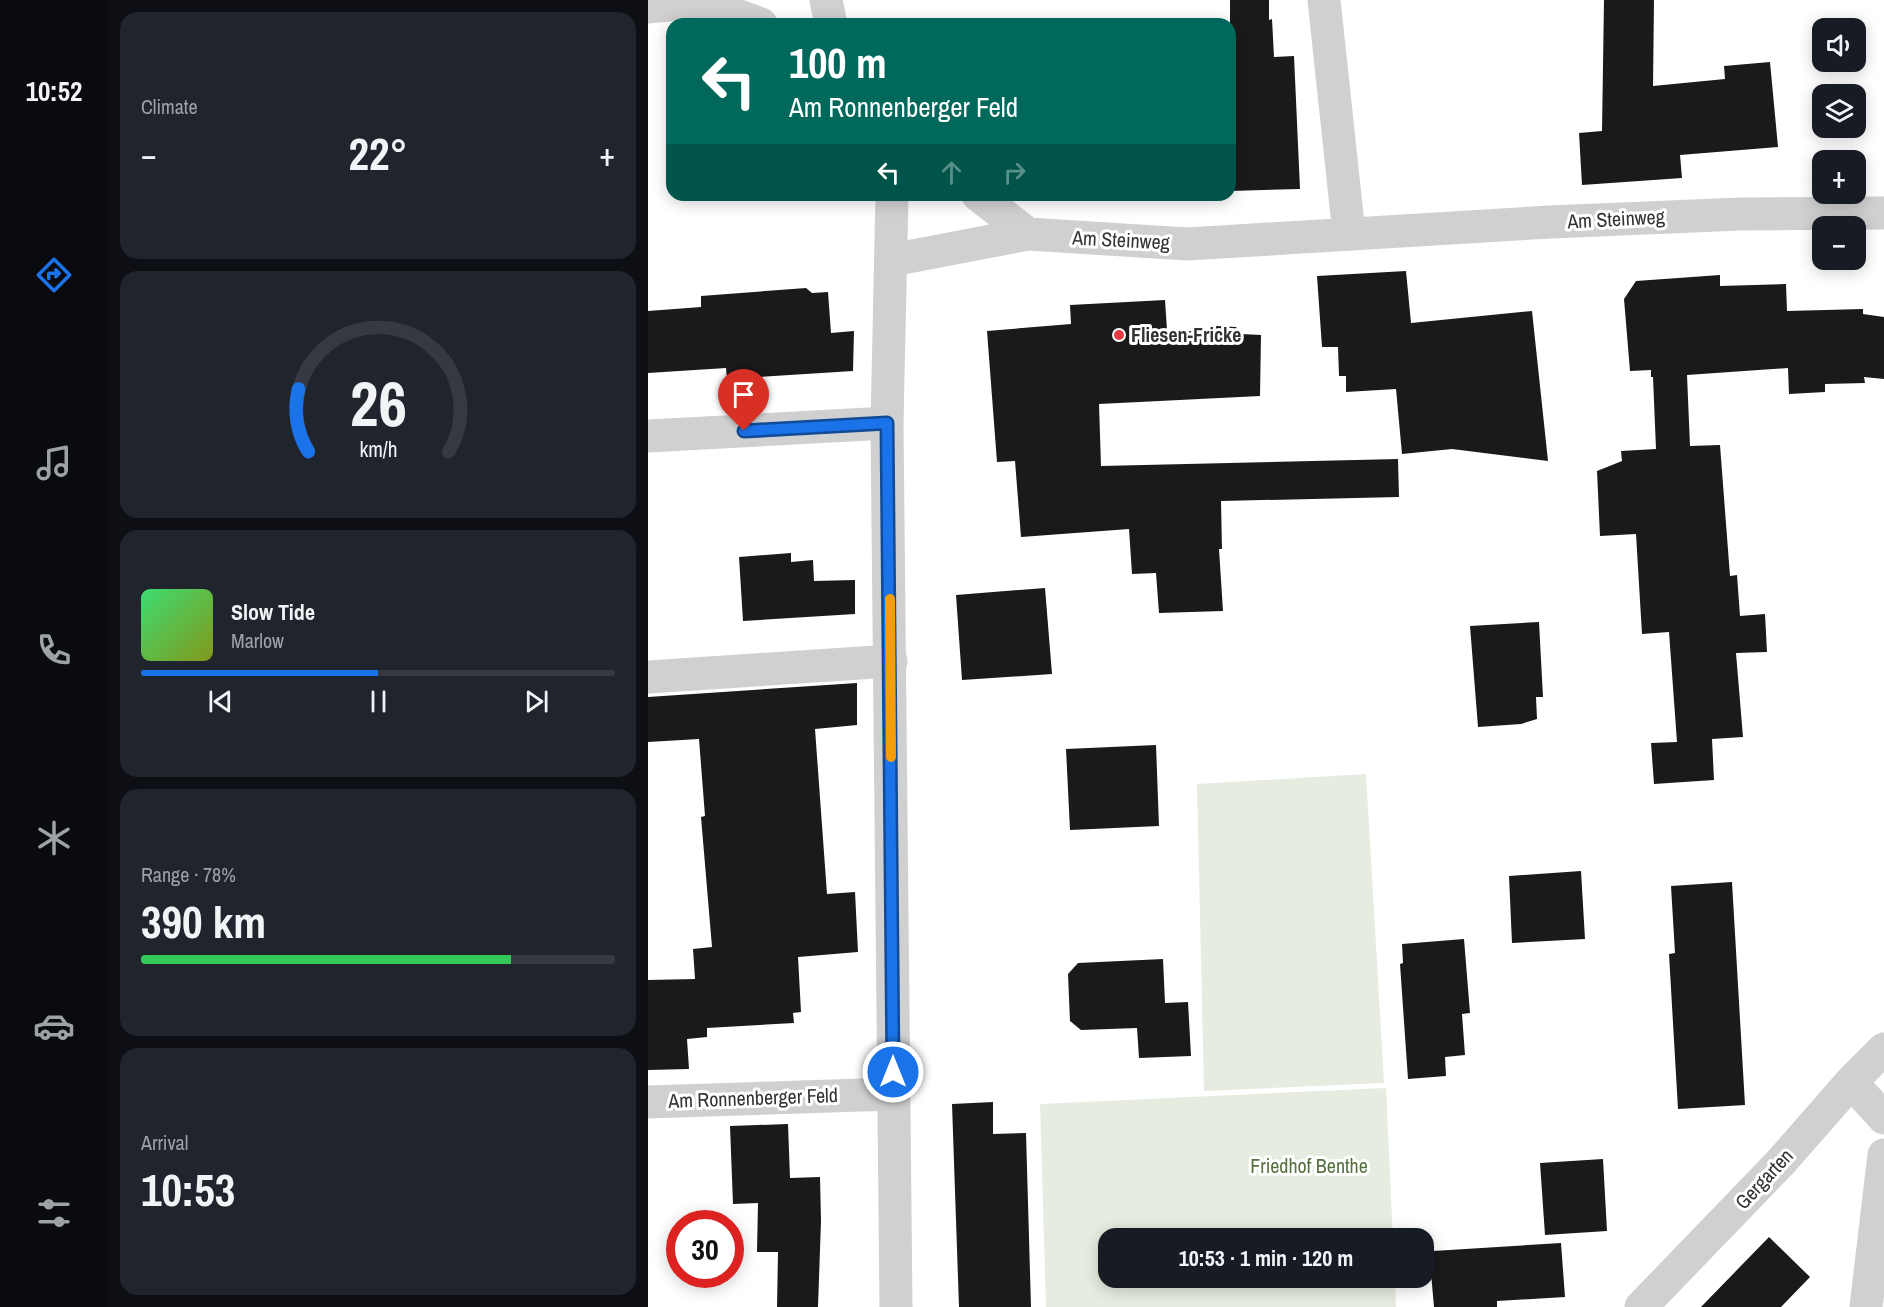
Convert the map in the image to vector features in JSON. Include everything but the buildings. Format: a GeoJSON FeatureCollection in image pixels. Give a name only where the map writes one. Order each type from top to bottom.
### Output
{"type":"FeatureCollection","features":[{"type":"Feature","properties":{"kind":"street"},"geometry":{"type":"LineString","coordinates":[[826,0],[830,18]]}},
{"type":"Feature","properties":{"kind":"street"},"geometry":{"type":"LineString","coordinates":[[1324,0],[1349,234]]}},
{"type":"Feature","properties":{"kind":"street"},"geometry":{"type":"LineString","coordinates":[[648,7],[703,1],[746,18]]}},
{"type":"Feature","properties":{"kind":"street"},"geometry":{"type":"LineString","coordinates":[[892,201],[887,423],[896,1307]]}},
{"type":"Feature","properties":{"kind":"street"},"geometry":{"type":"LineString","coordinates":[[986,201],[1028,234]]}},
{"type":"Feature","properties":{"kind":"street","name":"Am Steinweg"},"geometry":{"type":"LineString","coordinates":[[1028,234],[1187,244],[1729,214],[1884,213]]}},
{"type":"Feature","properties":{"kind":"street"},"geometry":{"type":"LineString","coordinates":[[892,260],[1028,234]]}},
{"type":"Feature","properties":{"kind":"street"},"geometry":{"type":"LineString","coordinates":[[648,436],[887,423]]}},
{"type":"Feature","properties":{"kind":"street"},"geometry":{"type":"LineString","coordinates":[[648,677],[891,661]]}},
{"type":"Feature","properties":{"kind":"street","name":"Gergarten"},"geometry":{"type":"LineString","coordinates":[[1641,1307],[1780,1163],[1851,1082],[1884,1049]]}},
{"type":"Feature","properties":{"kind":"street"},"geometry":{"type":"LineString","coordinates":[[1851,1082],[1884,1118]]}},
{"type":"Feature","properties":{"kind":"street","name":"Am Ronnenberger Feld"},"geometry":{"type":"LineString","coordinates":[[648,1102],[893,1094]]}},
{"type":"Feature","properties":{"kind":"street"},"geometry":{"type":"LineString","coordinates":[[1866,1307],[1884,1155]]}},
{"type":"Feature","properties":{"kind":"green space"},"geometry":{"type":"Polygon","coordinates":[[[1366,774],[1384,1083],[1204,1091],[1197,784],[1366,774]]]}},
{"type":"Feature","properties":{"kind":"green space","name":"Friedhof Benthe"},"geometry":{"type":"Polygon","coordinates":[[[1386,1088],[1392,1228],[1098,1228],[1098,1288],[1395,1288],[1396,1307],[1046,1307],[1040,1104],[1386,1088]]]}},
{"type":"Feature","properties":{"kind":"slow traffic"},"geometry":{"type":"LineString","coordinates":[[890,599],[891,757]]}},
{"type":"Feature","properties":{"kind":"place","name":"Fliesen-Fricke"},"geometry":{"type":"Point","coordinates":[1119,335]}},
{"type":"Feature","properties":{"kind":"route"},"geometry":{"type":"LineString","coordinates":[[744,431],[887,423],[893,1072]]}}]}
